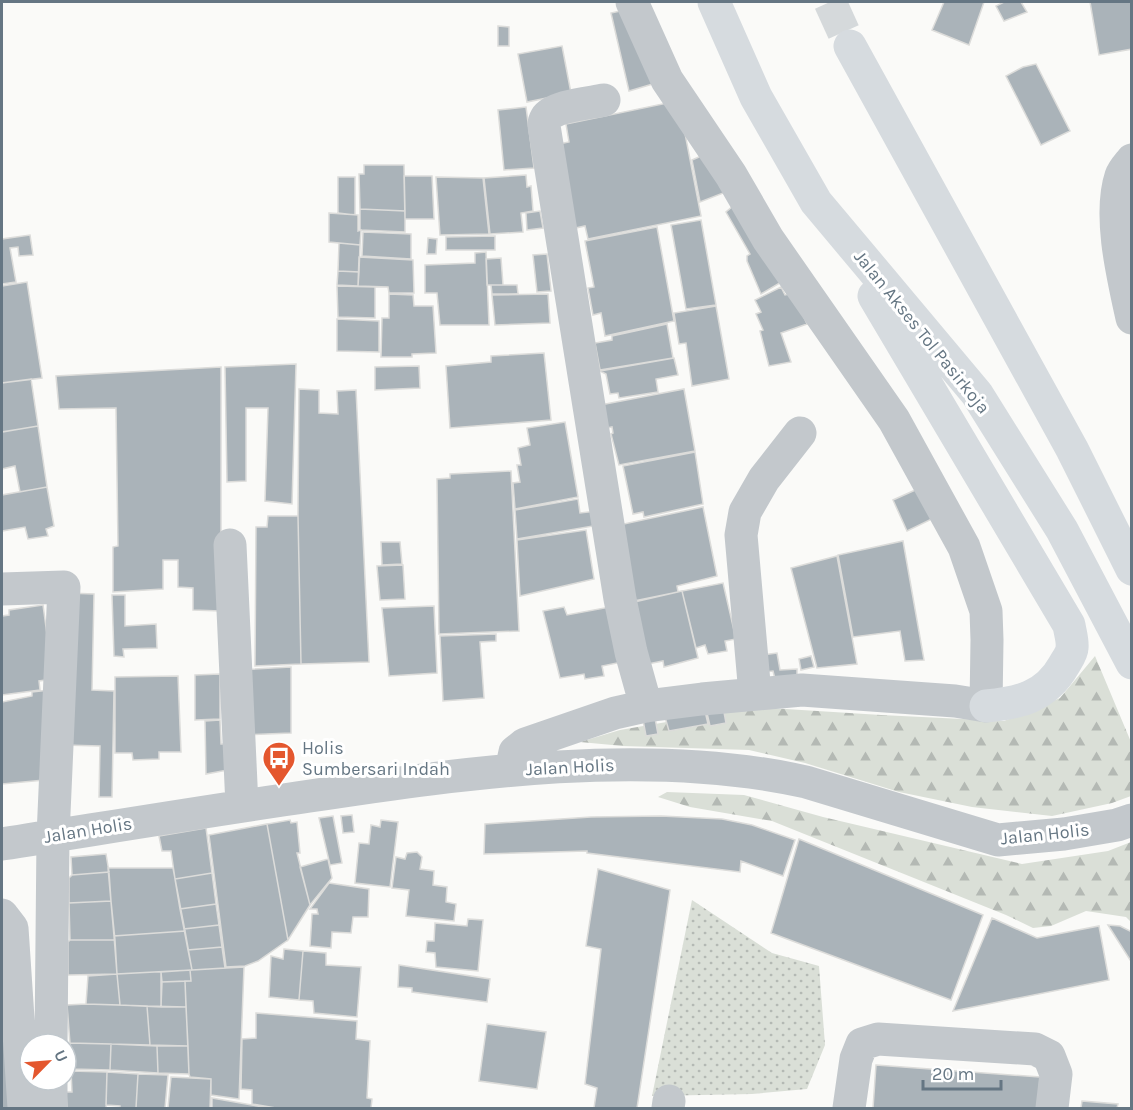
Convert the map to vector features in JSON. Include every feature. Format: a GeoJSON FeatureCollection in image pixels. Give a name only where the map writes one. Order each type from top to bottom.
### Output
{"type":"FeatureCollection","features":[{"type":"Feature","properties":{"kind":"highway","name":"Jalan Akses Tol Pasirkoja"},"geometry":{"type":"LineString","coordinates":[[714,2],[756,97],[816,202],[977,394],[1062,530],[1131,663]]}},
{"type":"Feature","properties":{"kind":"highway"},"geometry":{"type":"LineString","coordinates":[[850,46],[1072,449],[1131,569]]}},
{"type":"Feature","properties":{"kind":"highway"},"geometry":{"type":"LineString","coordinates":[[816,202],[921,374],[1069,625],[1073,649],[1051,684],[1033,696],[1013,704],[986,706]]}},
{"type":"Feature","properties":{"kind":"street"},"geometry":{"type":"LineString","coordinates":[[511,770],[515,753],[525,744],[615,713],[646,706],[802,690],[955,701],[986,706],[986,610],[964,547],[894,420],[768,238],[731,175],[667,80],[632,2]]}},
{"type":"Feature","properties":{"kind":"street"},"geometry":{"type":"LineString","coordinates":[[604,100],[557,110],[547,116],[544,122],[620,599],[630,652],[646,706]]}},
{"type":"Feature","properties":{"kind":"street"},"geometry":{"type":"LineString","coordinates":[[1131,160],[1122,174],[1117,197],[1118,245],[1131,318]]}},
{"type":"Feature","properties":{"kind":"street"},"geometry":{"type":"LineString","coordinates":[[754,694],[741,534],[745,512],[764,479],[800,433]]}},
{"type":"Feature","properties":{"kind":"street"},"geometry":{"type":"LineString","coordinates":[[230,544],[242,806]]}},
{"type":"Feature","properties":{"kind":"street"},"geometry":{"type":"LineString","coordinates":[[2,589],[64,587],[53,836],[51,1032]]}},
{"type":"Feature","properties":{"kind":"street","name":"Jalan Holis"},"geometry":{"type":"LineString","coordinates":[[2,844],[385,784],[511,770],[623,765],[737,769],[806,782],[998,840],[1064,834],[1124,822]]}},
{"type":"Feature","properties":{"kind":"street"},"geometry":{"type":"LineString","coordinates":[[2,915],[12,928],[24,1108]]}},
{"type":"Feature","properties":{"kind":"street"},"geometry":{"type":"LineString","coordinates":[[849,1108],[856,1059],[862,1044],[878,1039],[1035,1049],[1049,1056],[1056,1074],[1052,1108]]}},
{"type":"Feature","properties":{"kind":"street"},"geometry":{"type":"LineString","coordinates":[[51,1092],[51,1108]]}},
{"type":"Feature","properties":{"kind":"green space"},"geometry":{"type":"Polygon","coordinates":[[[1095,656],[1131,742],[1131,796],[1112,803],[1052,816],[972,807],[899,792],[805,763],[749,750],[623,746],[580,742],[620,730],[754,707],[1004,721],[1060,698],[1095,656]]]}},
{"type":"Feature","properties":{"kind":"green space"},"geometry":{"type":"Polygon","coordinates":[[[667,792],[744,795],[823,817],[1022,864],[1108,851],[1131,842],[1131,922],[1126,917],[1086,911],[1051,926],[1033,928],[772,821],[690,807],[658,797],[667,792]]]}},
{"type":"Feature","properties":{"kind":"green space"},"geometry":{"type":"Polygon","coordinates":[[[692,900],[772,953],[819,966],[825,1045],[807,1089],[752,1094],[652,1096],[692,900]]]}},
{"type":"Feature","properties":{"kind":"building"},"geometry":{"type":"Polygon","coordinates":[[[944,2],[984,2],[969,45],[932,30],[944,2]]]}},
{"type":"Feature","properties":{"kind":"building"},"geometry":{"type":"Polygon","coordinates":[[[1004,2],[1021,2],[1027,12],[1004,21],[996,6],[1004,2]]]}},
{"type":"Feature","properties":{"kind":"building"},"geometry":{"type":"Polygon","coordinates":[[[1090,2],[1132,2],[1132,49],[1099,55],[1090,2]]]}},
{"type":"Feature","properties":{"kind":"building"},"geometry":{"type":"Polygon","coordinates":[[[620,11],[656,83],[629,91],[611,13],[620,11]]]}},
{"type":"Feature","properties":{"kind":"building"},"geometry":{"type":"Polygon","coordinates":[[[498,26],[509,27],[509,46],[498,46],[498,26]]]}},
{"type":"Feature","properties":{"kind":"building"},"geometry":{"type":"Polygon","coordinates":[[[562,46],[571,93],[527,102],[518,54],[562,46]]]}},
{"type":"Feature","properties":{"kind":"building"},"geometry":{"type":"Polygon","coordinates":[[[1036,64],[1070,131],[1041,145],[1006,76],[1023,67],[1036,64]]]}},
{"type":"Feature","properties":{"kind":"building"},"geometry":{"type":"Polygon","coordinates":[[[672,102],[682,118],[701,216],[588,239],[585,226],[571,229],[554,145],[569,142],[566,124],[672,102]]]}},
{"type":"Feature","properties":{"kind":"building"},"geometry":{"type":"Polygon","coordinates":[[[526,107],[534,168],[504,170],[498,110],[526,107]]]}},
{"type":"Feature","properties":{"kind":"building"},"geometry":{"type":"Polygon","coordinates":[[[706,154],[731,190],[700,202],[692,160],[706,154]]]}},
{"type":"Feature","properties":{"kind":"building"},"geometry":{"type":"Polygon","coordinates":[[[364,165],[404,165],[405,211],[360,209],[359,174],[364,174],[364,165]]]}},
{"type":"Feature","properties":{"kind":"building"},"geometry":{"type":"Polygon","coordinates":[[[526,175],[527,187],[531,186],[533,211],[521,213],[523,232],[490,234],[484,178],[526,175]]]}},
{"type":"Feature","properties":{"kind":"building"},"geometry":{"type":"Polygon","coordinates":[[[404,176],[432,176],[434,219],[405,219],[404,176]]]}},
{"type":"Feature","properties":{"kind":"building"},"geometry":{"type":"Polygon","coordinates":[[[338,177],[355,177],[355,215],[338,213],[338,177]]]}},
{"type":"Feature","properties":{"kind":"building"},"geometry":{"type":"Polygon","coordinates":[[[436,177],[483,178],[489,234],[440,235],[436,177]]]}},
{"type":"Feature","properties":{"kind":"building"},"geometry":{"type":"Polygon","coordinates":[[[739,201],[790,277],[761,294],[747,261],[747,256],[750,254],[726,212],[739,201]]]}},
{"type":"Feature","properties":{"kind":"building"},"geometry":{"type":"Polygon","coordinates":[[[360,209],[405,211],[405,232],[360,230],[360,209]]]}},
{"type":"Feature","properties":{"kind":"building"},"geometry":{"type":"Polygon","coordinates":[[[540,211],[543,228],[527,230],[526,213],[540,211]]]}},
{"type":"Feature","properties":{"kind":"building"},"geometry":{"type":"Polygon","coordinates":[[[329,213],[358,215],[358,231],[361,230],[360,245],[329,242],[329,213]]]}},
{"type":"Feature","properties":{"kind":"building"},"geometry":{"type":"Polygon","coordinates":[[[701,220],[716,305],[686,309],[671,225],[701,220]]]}},
{"type":"Feature","properties":{"kind":"building"},"geometry":{"type":"Polygon","coordinates":[[[657,227],[674,321],[605,336],[601,313],[593,315],[588,288],[594,287],[585,241],[657,227]]]}},
{"type":"Feature","properties":{"kind":"building"},"geometry":{"type":"Polygon","coordinates":[[[363,232],[411,234],[411,259],[362,256],[363,232]]]}},
{"type":"Feature","properties":{"kind":"building"},"geometry":{"type":"Polygon","coordinates":[[[30,235],[33,255],[19,256],[18,247],[10,248],[16,282],[2,284],[2,239],[30,235]]]}},
{"type":"Feature","properties":{"kind":"building"},"geometry":{"type":"Polygon","coordinates":[[[495,236],[495,250],[446,250],[446,237],[495,236]]]}},
{"type":"Feature","properties":{"kind":"building"},"geometry":{"type":"Polygon","coordinates":[[[428,238],[437,239],[436,254],[427,254],[428,238]]]}},
{"type":"Feature","properties":{"kind":"building"},"geometry":{"type":"Polygon","coordinates":[[[339,243],[360,245],[359,272],[338,271],[339,243]]]}},
{"type":"Feature","properties":{"kind":"building"},"geometry":{"type":"Polygon","coordinates":[[[486,252],[489,325],[440,325],[437,293],[425,293],[425,265],[475,263],[475,253],[486,252]]]}},
{"type":"Feature","properties":{"kind":"building"},"geometry":{"type":"Polygon","coordinates":[[[547,254],[551,291],[537,292],[533,255],[547,254]]]}},
{"type":"Feature","properties":{"kind":"building"},"geometry":{"type":"Polygon","coordinates":[[[359,257],[413,260],[414,293],[389,293],[388,287],[358,286],[359,257]]]}},
{"type":"Feature","properties":{"kind":"building"},"geometry":{"type":"Polygon","coordinates":[[[501,258],[503,285],[487,285],[486,259],[501,258]]]}},
{"type":"Feature","properties":{"kind":"building"},"geometry":{"type":"Polygon","coordinates":[[[338,271],[359,272],[358,286],[337,285],[338,271]]]}},
{"type":"Feature","properties":{"kind":"building"},"geometry":{"type":"Polygon","coordinates":[[[27,282],[42,378],[2,383],[2,286],[27,282]]]}},
{"type":"Feature","properties":{"kind":"building"},"geometry":{"type":"Polygon","coordinates":[[[491,285],[517,285],[518,294],[492,294],[491,285]]]}},
{"type":"Feature","properties":{"kind":"building"},"geometry":{"type":"Polygon","coordinates":[[[337,286],[375,287],[375,318],[338,317],[337,286]]]}},
{"type":"Feature","properties":{"kind":"building"},"geometry":{"type":"Polygon","coordinates":[[[781,287],[785,295],[793,293],[807,324],[781,333],[791,362],[769,366],[760,331],[763,330],[756,314],[761,312],[755,300],[781,287]]]}},
{"type":"Feature","properties":{"kind":"building"},"geometry":{"type":"Polygon","coordinates":[[[389,294],[413,295],[414,306],[433,306],[436,353],[412,354],[412,357],[381,357],[382,318],[389,318],[389,294]]]}},
{"type":"Feature","properties":{"kind":"building"},"geometry":{"type":"Polygon","coordinates":[[[548,294],[550,323],[495,325],[492,295],[548,294]]]}},
{"type":"Feature","properties":{"kind":"building"},"geometry":{"type":"Polygon","coordinates":[[[716,306],[729,379],[692,386],[686,343],[679,344],[674,313],[716,306]]]}},
{"type":"Feature","properties":{"kind":"building"},"geometry":{"type":"Polygon","coordinates":[[[337,319],[379,321],[379,352],[337,351],[337,319]]]}},
{"type":"Feature","properties":{"kind":"building"},"geometry":{"type":"Polygon","coordinates":[[[667,324],[673,358],[600,370],[595,343],[612,340],[612,336],[667,324]]]}},
{"type":"Feature","properties":{"kind":"building"},"geometry":{"type":"Polygon","coordinates":[[[544,353],[551,420],[450,428],[446,366],[491,362],[491,356],[544,353]]]}},
{"type":"Feature","properties":{"kind":"building"},"geometry":{"type":"Polygon","coordinates":[[[674,358],[678,375],[656,379],[658,392],[619,398],[618,393],[610,394],[606,374],[600,371],[674,358]]]}},
{"type":"Feature","properties":{"kind":"building"},"geometry":{"type":"Polygon","coordinates":[[[296,364],[292,504],[265,501],[268,408],[246,408],[246,481],[227,482],[225,367],[296,364]]]}},
{"type":"Feature","properties":{"kind":"building"},"geometry":{"type":"Polygon","coordinates":[[[419,366],[420,388],[375,390],[375,367],[419,366]]]}},
{"type":"Feature","properties":{"kind":"building"},"geometry":{"type":"Polygon","coordinates":[[[221,367],[221,611],[193,610],[193,588],[178,587],[178,560],[163,560],[163,589],[113,592],[113,547],[118,546],[116,408],[59,409],[56,376],[221,367]]]}},
{"type":"Feature","properties":{"kind":"building"},"geometry":{"type":"Polygon","coordinates":[[[31,379],[38,426],[2,432],[2,383],[31,379]]]}},
{"type":"Feature","properties":{"kind":"building"},"geometry":{"type":"Polygon","coordinates":[[[299,389],[319,390],[319,413],[338,414],[337,391],[356,390],[369,662],[301,664],[298,516],[299,389]]]}},
{"type":"Feature","properties":{"kind":"building"},"geometry":{"type":"Polygon","coordinates":[[[684,389],[695,451],[619,465],[611,434],[613,433],[612,427],[607,428],[595,406],[684,389]]]}},
{"type":"Feature","properties":{"kind":"building"},"geometry":{"type":"Polygon","coordinates":[[[565,422],[578,497],[515,509],[513,483],[520,482],[517,465],[521,465],[518,448],[530,445],[527,428],[565,422]]]}},
{"type":"Feature","properties":{"kind":"building"},"geometry":{"type":"Polygon","coordinates":[[[38,426],[47,487],[20,492],[15,466],[2,469],[2,432],[38,426]]]}},
{"type":"Feature","properties":{"kind":"building"},"geometry":{"type":"Polygon","coordinates":[[[695,452],[703,504],[644,517],[643,512],[633,514],[623,466],[695,452]]]}},
{"type":"Feature","properties":{"kind":"building"},"geometry":{"type":"Polygon","coordinates":[[[511,471],[519,631],[439,634],[437,479],[450,478],[450,474],[511,471]]]}},
{"type":"Feature","properties":{"kind":"building"},"geometry":{"type":"Polygon","coordinates":[[[47,487],[54,526],[46,529],[48,536],[28,539],[25,527],[2,531],[2,495],[47,487]]]}},
{"type":"Feature","properties":{"kind":"building"},"geometry":{"type":"Polygon","coordinates":[[[922,487],[936,517],[907,531],[893,500],[922,487]]]}},
{"type":"Feature","properties":{"kind":"building"},"geometry":{"type":"Polygon","coordinates":[[[578,499],[580,513],[597,511],[599,525],[517,539],[515,510],[578,499]]]}},
{"type":"Feature","properties":{"kind":"building"},"geometry":{"type":"Polygon","coordinates":[[[703,507],[717,576],[677,586],[678,592],[634,601],[619,525],[703,507]]]}},
{"type":"Feature","properties":{"kind":"building"},"geometry":{"type":"Polygon","coordinates":[[[268,516],[298,516],[301,664],[255,666],[256,527],[267,527],[268,516]]]}},
{"type":"Feature","properties":{"kind":"building"},"geometry":{"type":"Polygon","coordinates":[[[586,530],[594,579],[520,596],[517,540],[586,530]]]}},
{"type":"Feature","properties":{"kind":"building"},"geometry":{"type":"Polygon","coordinates":[[[903,541],[924,660],[905,661],[900,631],[853,637],[838,555],[903,541]]]}},
{"type":"Feature","properties":{"kind":"building"},"geometry":{"type":"Polygon","coordinates":[[[381,542],[400,542],[402,564],[382,565],[381,542]]]}},
{"type":"Feature","properties":{"kind":"building"},"geometry":{"type":"Polygon","coordinates":[[[837,556],[857,664],[817,668],[791,568],[837,556]]]}},
{"type":"Feature","properties":{"kind":"building"},"geometry":{"type":"Polygon","coordinates":[[[403,565],[405,599],[380,600],[377,566],[403,565]]]}},
{"type":"Feature","properties":{"kind":"building"},"geometry":{"type":"Polygon","coordinates":[[[723,583],[736,639],[725,641],[727,651],[708,654],[705,645],[696,648],[682,591],[723,583]]]}},
{"type":"Feature","properties":{"kind":"building"},"geometry":{"type":"Polygon","coordinates":[[[682,591],[698,658],[664,667],[663,661],[648,664],[630,603],[682,591]]]}},
{"type":"Feature","properties":{"kind":"building"},"geometry":{"type":"Polygon","coordinates":[[[67,593],[94,594],[92,690],[114,691],[112,797],[99,797],[100,746],[64,745],[67,593]]]}},
{"type":"Feature","properties":{"kind":"building"},"geometry":{"type":"Polygon","coordinates":[[[112,595],[125,595],[125,626],[156,624],[157,648],[123,649],[124,657],[114,656],[112,595]]]}},
{"type":"Feature","properties":{"kind":"building"},"geometry":{"type":"Polygon","coordinates":[[[43,605],[53,679],[39,681],[40,690],[2,695],[2,616],[9,615],[9,610],[43,605]]]}},
{"type":"Feature","properties":{"kind":"building"},"geometry":{"type":"Polygon","coordinates":[[[434,606],[437,673],[389,676],[382,608],[434,606]]]}},
{"type":"Feature","properties":{"kind":"building"},"geometry":{"type":"Polygon","coordinates":[[[615,606],[627,661],[602,666],[604,676],[585,679],[584,674],[560,678],[543,611],[564,607],[567,615],[615,606]]]}},
{"type":"Feature","properties":{"kind":"building"},"geometry":{"type":"Polygon","coordinates":[[[496,634],[496,641],[480,642],[484,698],[443,701],[440,636],[496,634]]]}},
{"type":"Feature","properties":{"kind":"building"},"geometry":{"type":"Polygon","coordinates":[[[777,653],[780,670],[797,669],[797,676],[775,679],[773,671],[765,672],[762,655],[777,653]]]}},
{"type":"Feature","properties":{"kind":"building"},"geometry":{"type":"Polygon","coordinates":[[[811,656],[814,667],[801,670],[799,659],[811,656]]]}},
{"type":"Feature","properties":{"kind":"building"},"geometry":{"type":"Polygon","coordinates":[[[291,667],[291,733],[241,735],[238,670],[291,667]]]}},
{"type":"Feature","properties":{"kind":"building"},"geometry":{"type":"Polygon","coordinates":[[[220,674],[220,719],[195,720],[195,675],[220,674]]]}},
{"type":"Feature","properties":{"kind":"building"},"geometry":{"type":"Polygon","coordinates":[[[178,676],[181,752],[159,752],[159,759],[133,760],[132,753],[115,753],[115,677],[178,676]]]}},
{"type":"Feature","properties":{"kind":"building"},"geometry":{"type":"Polygon","coordinates":[[[58,689],[55,779],[2,784],[2,702],[32,696],[32,692],[58,689]]]}},
{"type":"Feature","properties":{"kind":"building"},"geometry":{"type":"Polygon","coordinates":[[[705,711],[708,724],[669,731],[665,717],[705,711]]]}},
{"type":"Feature","properties":{"kind":"building"},"geometry":{"type":"Polygon","coordinates":[[[724,712],[726,723],[710,726],[707,713],[724,712]]]}},
{"type":"Feature","properties":{"kind":"building"},"geometry":{"type":"Polygon","coordinates":[[[655,718],[658,734],[646,736],[643,720],[655,718]]]}},
{"type":"Feature","properties":{"kind":"building"},"geometry":{"type":"Polygon","coordinates":[[[220,720],[221,744],[226,744],[233,769],[206,774],[205,721],[220,720]]]}},
{"type":"Feature","properties":{"kind":"building"},"geometry":{"type":"Polygon","coordinates":[[[352,815],[354,832],[343,833],[341,816],[352,815]]]}},
{"type":"Feature","properties":{"kind":"building"},"geometry":{"type":"Polygon","coordinates":[[[333,816],[342,863],[330,865],[319,818],[333,816]]]}},
{"type":"Feature","properties":{"kind":"building"},"geometry":{"type":"Polygon","coordinates":[[[661,816],[722,819],[752,825],[795,840],[783,876],[741,861],[740,872],[587,853],[587,851],[484,854],[485,824],[591,817],[661,816]]]}},
{"type":"Feature","properties":{"kind":"building"},"geometry":{"type":"Polygon","coordinates":[[[290,820],[291,823],[297,822],[300,853],[297,853],[310,905],[288,940],[267,824],[290,820]]]}},
{"type":"Feature","properties":{"kind":"building"},"geometry":{"type":"Polygon","coordinates":[[[381,820],[398,822],[390,887],[355,883],[359,843],[369,844],[371,825],[380,827],[381,820]]]}},
{"type":"Feature","properties":{"kind":"building"},"geometry":{"type":"Polygon","coordinates":[[[267,824],[288,940],[258,961],[245,966],[226,967],[209,835],[267,824]]]}},
{"type":"Feature","properties":{"kind":"building"},"geometry":{"type":"Polygon","coordinates":[[[206,828],[212,873],[175,879],[171,851],[162,851],[159,836],[206,828]]]}},
{"type":"Feature","properties":{"kind":"building"},"geometry":{"type":"Polygon","coordinates":[[[799,839],[983,915],[951,1000],[771,933],[799,839]]]}},
{"type":"Feature","properties":{"kind":"building"},"geometry":{"type":"Polygon","coordinates":[[[417,852],[422,857],[420,869],[434,871],[433,885],[447,887],[446,902],[456,904],[454,921],[406,916],[409,890],[392,888],[396,857],[405,859],[407,853],[417,852]]]}},
{"type":"Feature","properties":{"kind":"building"},"geometry":{"type":"Polygon","coordinates":[[[106,854],[109,872],[72,875],[71,857],[106,854]]]}},
{"type":"Feature","properties":{"kind":"building"},"geometry":{"type":"Polygon","coordinates":[[[328,859],[332,878],[310,905],[300,867],[328,859]]]}},
{"type":"Feature","properties":{"kind":"building"},"geometry":{"type":"Polygon","coordinates":[[[108,868],[173,868],[185,931],[114,936],[108,868]]]}},
{"type":"Feature","properties":{"kind":"building"},"geometry":{"type":"Polygon","coordinates":[[[598,869],[670,890],[637,1108],[594,1108],[597,1088],[585,1084],[601,949],[586,946],[598,869]]]}},
{"type":"Feature","properties":{"kind":"building"},"geometry":{"type":"Polygon","coordinates":[[[109,872],[111,901],[69,903],[69,878],[72,875],[109,872]]]}},
{"type":"Feature","properties":{"kind":"building"},"geometry":{"type":"Polygon","coordinates":[[[212,873],[216,904],[180,909],[175,879],[212,873]]]}},
{"type":"Feature","properties":{"kind":"building"},"geometry":{"type":"Polygon","coordinates":[[[329,883],[369,889],[368,917],[353,917],[351,933],[332,932],[331,948],[310,946],[312,914],[318,914],[317,909],[310,909],[329,883]]]}},
{"type":"Feature","properties":{"kind":"building"},"geometry":{"type":"Polygon","coordinates":[[[111,901],[115,940],[70,940],[69,903],[111,901]]]}},
{"type":"Feature","properties":{"kind":"building"},"geometry":{"type":"Polygon","coordinates":[[[216,904],[219,925],[184,929],[180,909],[216,904]]]}},
{"type":"Feature","properties":{"kind":"building"},"geometry":{"type":"Polygon","coordinates":[[[992,918],[1037,938],[1099,926],[1109,980],[953,1011],[992,918]]]}},
{"type":"Feature","properties":{"kind":"building"},"geometry":{"type":"Polygon","coordinates":[[[468,919],[483,920],[478,971],[436,967],[435,953],[426,952],[427,941],[434,941],[435,923],[467,926],[468,919]]]}},
{"type":"Feature","properties":{"kind":"building"},"geometry":{"type":"Polygon","coordinates":[[[219,925],[222,947],[188,950],[184,929],[219,925]]]}},
{"type":"Feature","properties":{"kind":"building"},"geometry":{"type":"Polygon","coordinates":[[[1108,925],[1120,926],[1132,932],[1132,963],[1108,925]]]}},
{"type":"Feature","properties":{"kind":"building"},"geometry":{"type":"Polygon","coordinates":[[[185,931],[192,970],[117,974],[114,936],[185,931]]]}},
{"type":"Feature","properties":{"kind":"building"},"geometry":{"type":"Polygon","coordinates":[[[70,940],[115,940],[117,974],[68,975],[68,942],[70,940]]]}},
{"type":"Feature","properties":{"kind":"building"},"geometry":{"type":"Polygon","coordinates":[[[222,947],[225,968],[192,970],[188,950],[222,947]]]}},
{"type":"Feature","properties":{"kind":"building"},"geometry":{"type":"Polygon","coordinates":[[[284,949],[303,951],[299,1000],[269,997],[271,956],[283,959],[284,949]]]}},
{"type":"Feature","properties":{"kind":"building"},"geometry":{"type":"Polygon","coordinates":[[[303,951],[326,953],[326,965],[361,967],[357,1017],[314,1013],[313,1001],[299,1000],[303,951]]]}},
{"type":"Feature","properties":{"kind":"building"},"geometry":{"type":"Polygon","coordinates":[[[2,962],[12,1108],[2,1108],[2,962]]]}},
{"type":"Feature","properties":{"kind":"building"},"geometry":{"type":"Polygon","coordinates":[[[399,965],[490,979],[487,1002],[412,992],[412,988],[398,987],[399,965]]]}},
{"type":"Feature","properties":{"kind":"building"},"geometry":{"type":"Polygon","coordinates":[[[244,967],[239,1099],[211,1095],[211,1079],[190,1077],[185,981],[191,981],[190,970],[244,967]]]}},
{"type":"Feature","properties":{"kind":"building"},"geometry":{"type":"Polygon","coordinates":[[[183,970],[161,972],[161,1007],[120,1005],[117,974],[183,970]]]}},
{"type":"Feature","properties":{"kind":"building"},"geometry":{"type":"Polygon","coordinates":[[[190,970],[191,981],[162,982],[161,972],[190,970]]]}},
{"type":"Feature","properties":{"kind":"building"},"geometry":{"type":"Polygon","coordinates":[[[117,974],[120,1005],[86,1004],[88,976],[117,974]]]}},
{"type":"Feature","properties":{"kind":"building"},"geometry":{"type":"Polygon","coordinates":[[[185,981],[186,1007],[161,1007],[162,982],[185,981]]]}},
{"type":"Feature","properties":{"kind":"building"},"geometry":{"type":"Polygon","coordinates":[[[67,1005],[147,1006],[150,1045],[78,1043],[78,1032],[69,1032],[67,1005]]]}},
{"type":"Feature","properties":{"kind":"building"},"geometry":{"type":"Polygon","coordinates":[[[147,1006],[186,1007],[188,1046],[150,1045],[147,1006]]]}},
{"type":"Feature","properties":{"kind":"building"},"geometry":{"type":"Polygon","coordinates":[[[256,1013],[357,1021],[356,1039],[370,1041],[367,1098],[372,1099],[371,1108],[276,1108],[252,1104],[252,1090],[241,1089],[242,1039],[256,1038],[256,1013]]]}},
{"type":"Feature","properties":{"kind":"building"},"geometry":{"type":"Polygon","coordinates":[[[487,1024],[546,1032],[537,1089],[479,1081],[487,1024]]]}},
{"type":"Feature","properties":{"kind":"building"},"geometry":{"type":"Polygon","coordinates":[[[78,1043],[111,1044],[110,1070],[78,1069],[78,1043]]]}},
{"type":"Feature","properties":{"kind":"building"},"geometry":{"type":"Polygon","coordinates":[[[111,1044],[157,1046],[158,1073],[110,1070],[111,1044]]]}},
{"type":"Feature","properties":{"kind":"building"},"geometry":{"type":"Polygon","coordinates":[[[157,1046],[188,1046],[189,1074],[158,1073],[157,1046]]]}},
{"type":"Feature","properties":{"kind":"building"},"geometry":{"type":"Polygon","coordinates":[[[876,1065],[1040,1077],[1038,1108],[873,1108],[876,1065]]]}},
{"type":"Feature","properties":{"kind":"building"},"geometry":{"type":"Polygon","coordinates":[[[78,1071],[107,1072],[106,1108],[67,1108],[66,1092],[78,1092],[78,1071]]]}},
{"type":"Feature","properties":{"kind":"building"},"geometry":{"type":"Polygon","coordinates":[[[107,1072],[138,1074],[136,1108],[106,1105],[107,1072]]]}},
{"type":"Feature","properties":{"kind":"building"},"geometry":{"type":"Polygon","coordinates":[[[138,1074],[168,1075],[165,1108],[136,1108],[138,1074]]]}},
{"type":"Feature","properties":{"kind":"building"},"geometry":{"type":"Polygon","coordinates":[[[171,1077],[211,1079],[210,1108],[168,1108],[171,1077]]]}},
{"type":"Feature","properties":{"kind":"building"},"geometry":{"type":"Polygon","coordinates":[[[212,1098],[269,1108],[212,1108],[212,1098]]]}},
{"type":"Feature","properties":{"kind":"building"},"geometry":{"type":"Polygon","coordinates":[[[1082,1101],[1118,1104],[1117,1108],[1081,1108],[1082,1101]]]}},
{"type":"Feature","properties":{"kind":"tunnel"},"geometry":{"type":"LineString","coordinates":[[830,2],[850,46]]}},
{"type":"Feature","properties":{"kind":"place","name":"Holis Sumbersari Indah"},"geometry":{"type":"Point","coordinates":[279,787]}}]}
